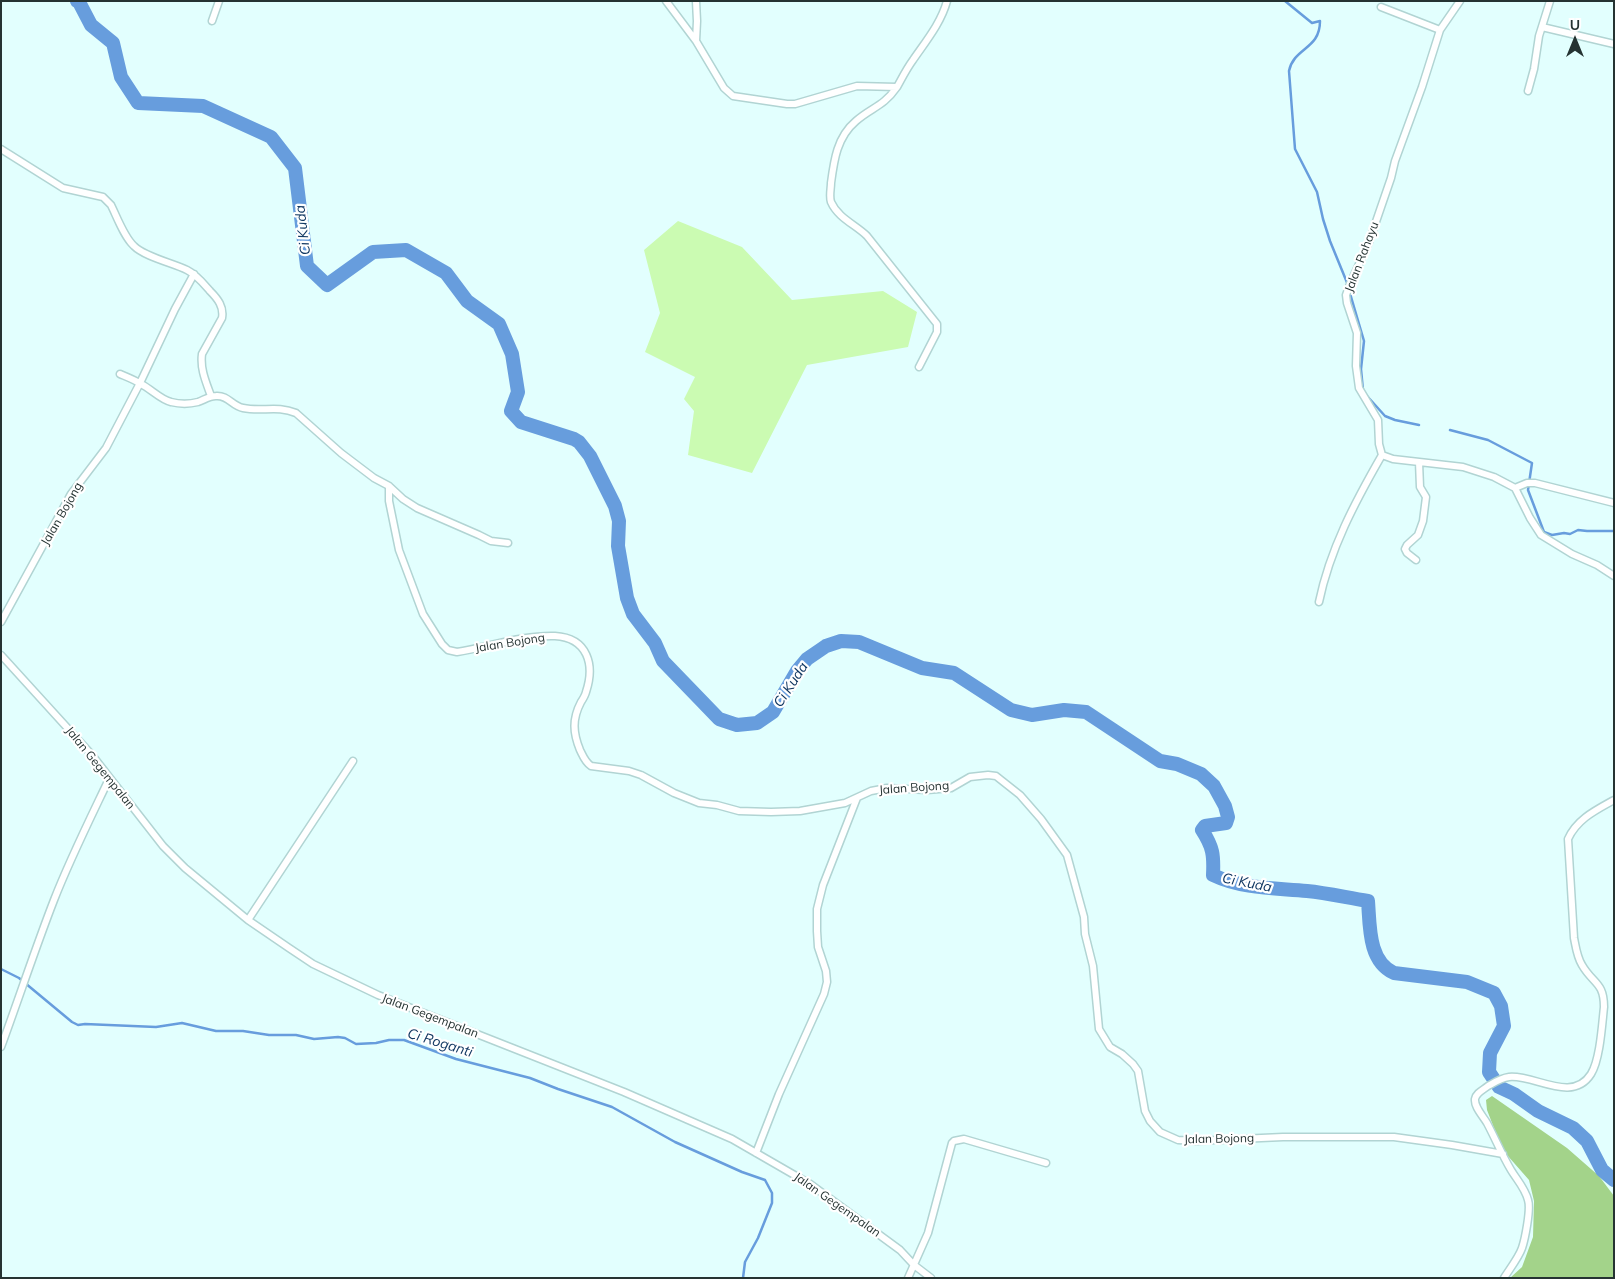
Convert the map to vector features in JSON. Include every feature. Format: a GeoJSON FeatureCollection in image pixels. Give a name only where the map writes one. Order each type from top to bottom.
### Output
{"type":"FeatureCollection","features":[{"type":"Feature","properties":{"kind":"street"},"geometry":{"type":"LineString","coordinates":[[212,21],[219,1]]}},
{"type":"Feature","properties":{"kind":"street"},"geometry":{"type":"LineString","coordinates":[[666,1],[696,41],[724,88],[733,96],[795,104],[857,86],[897,87]]}},
{"type":"Feature","properties":{"kind":"street"},"geometry":{"type":"LineString","coordinates":[[696,1],[696,41]]}},
{"type":"Feature","properties":{"kind":"street"},"geometry":{"type":"LineString","coordinates":[[919,367],[937,332],[937,324],[867,236],[847,221],[833,205],[830,198],[835,158],[845,133],[858,118],[884,102],[897,87],[936,26],[947,1]]}},
{"type":"Feature","properties":{"kind":"street","name":"Jalan Rahayu"},"geometry":{"type":"LineString","coordinates":[[1382,455],[1378,439],[1378,420],[1357,382],[1357,333],[1346,303],[1348,286],[1369,242],[1440,30],[1460,1]]}},
{"type":"Feature","properties":{"kind":"street"},"geometry":{"type":"LineString","coordinates":[[1528,91],[1534,69],[1539,36],[1550,1]]}},
{"type":"Feature","properties":{"kind":"street"},"geometry":{"type":"LineString","coordinates":[[1380,7],[1440,30]]}},
{"type":"Feature","properties":{"kind":"street"},"geometry":{"type":"LineString","coordinates":[[1542,27],[1614,44]]}},
{"type":"Feature","properties":{"kind":"street"},"geometry":{"type":"LineString","coordinates":[[1,149],[63,188],[103,197],[111,205],[132,245],[141,251],[188,270],[214,294],[223,312],[222,318],[202,354],[202,369],[211,396]]}},
{"type":"Feature","properties":{"kind":"street","name":"Jalan Bojong"},"geometry":{"type":"LineString","coordinates":[[1,622],[71,494],[106,448],[162,339],[174,309],[194,274]]}},
{"type":"Feature","properties":{"kind":"street"},"geometry":{"type":"LineString","coordinates":[[120,374],[140,383],[170,402],[198,402],[211,396],[223,396],[242,408],[274,408],[296,413],[341,453],[417,508],[491,540],[508,543]]}},
{"type":"Feature","properties":{"kind":"street"},"geometry":{"type":"LineString","coordinates":[[1319,602],[1327,570],[1345,523],[1382,455],[1476,470],[1494,477],[1515,488],[1541,535],[1614,576]]}},
{"type":"Feature","properties":{"kind":"street"},"geometry":{"type":"LineString","coordinates":[[1416,560],[1405,552],[1405,547],[1418,535],[1423,521],[1426,497],[1420,487],[1419,462]]}},
{"type":"Feature","properties":{"kind":"street"},"geometry":{"type":"LineString","coordinates":[[1515,488],[1529,483],[1614,503]]}},
{"type":"Feature","properties":{"kind":"street","name":"Jalan Bojong"},"geometry":{"type":"LineString","coordinates":[[388,486],[389,501],[403,564],[423,614],[442,644],[448,650],[457,652],[510,641],[556,636],[573,639],[586,652],[590,672],[586,694],[576,715],[574,729],[575,739],[586,762],[590,766],[629,771],[641,775],[688,799],[739,811],[800,811],[845,803],[871,791],[888,788],[927,790],[951,788],[970,777],[988,775],[996,776],[1020,795],[1041,819],[1067,855],[1084,917],[1085,934],[1093,966],[1099,1029],[1110,1046],[1122,1054],[1138,1071],[1144,1111],[1150,1122],[1160,1132],[1178,1140],[1196,1141],[1283,1137],[1394,1136],[1503,1154]]}},
{"type":"Feature","properties":{"kind":"street","name":"Jalan Gegempalan"},"geometry":{"type":"LineString","coordinates":[[1,655],[92,755],[163,846],[185,868],[248,920],[313,964],[378,996],[624,1092],[732,1139],[810,1184],[900,1250],[914,1265],[932,1278]]}},
{"type":"Feature","properties":{"kind":"street"},"geometry":{"type":"LineString","coordinates":[[248,920],[353,761]]}},
{"type":"Feature","properties":{"kind":"street"},"geometry":{"type":"LineString","coordinates":[[1,1047],[22,986],[71,859],[109,779]]}},
{"type":"Feature","properties":{"kind":"street"},"geometry":{"type":"LineString","coordinates":[[756,1153],[779,1094],[824,994],[827,982],[826,971],[818,947],[818,909],[823,885],[857,798]]}},
{"type":"Feature","properties":{"kind":"street"},"geometry":{"type":"LineString","coordinates":[[1504,1278],[1522,1249],[1529,1202],[1521,1183],[1511,1170],[1475,1102],[1478,1093],[1497,1080],[1509,1077],[1554,1086],[1574,1086],[1588,1078],[1594,1068],[1604,998],[1598,984],[1582,966],[1577,954],[1574,938],[1568,839],[1577,824],[1584,818],[1612,803]]}},
{"type":"Feature","properties":{"kind":"street"},"geometry":{"type":"LineString","coordinates":[[908,1278],[928,1233],[954,1141],[964,1139],[1046,1163]]}},
{"type":"Feature","properties":{"kind":"green space"},"geometry":{"type":"Polygon","coordinates":[[[678,221],[742,247],[792,300],[883,291],[917,312],[908,347],[807,365],[752,473],[688,455],[694,411],[684,399],[695,377],[645,352],[660,313],[644,250],[678,221]]]}},
{"type":"Feature","properties":{"kind":"green space"},"geometry":{"type":"Polygon","coordinates":[[[1492,1096],[1567,1148],[1599,1176],[1614,1196],[1614,1278],[1510,1278],[1522,1267],[1533,1237],[1534,1201],[1529,1180],[1507,1155],[1494,1128],[1487,1110],[1486,1100],[1492,1096]]]}},
{"type":"Feature","properties":{"kind":"waterway","name":"Ci Kuda"},"geometry":{"type":"LineString","coordinates":[[77,1],[91,25],[113,43],[121,77],[138,103],[203,106],[271,137],[295,168],[307,266],[327,285],[373,252],[406,250],[446,273],[467,301],[499,324],[512,354],[518,392],[511,411],[521,422],[574,439],[579,442],[590,456],[615,506],[619,521],[618,546],[627,598],[633,614],[655,643],[663,661],[719,719],[737,725],[757,723],[773,712],[797,671],[807,659],[826,646],[841,641],[859,642],[922,668],[954,673],[1011,710],[1032,715],[1064,710],[1086,712],[1160,761],[1177,764],[1201,774],[1214,786],[1225,806],[1228,817],[1226,823],[1205,826],[1202,830],[1212,851],[1213,875],[1224,880],[1247,885],[1315,892],[1368,901],[1370,932],[1375,952],[1379,960],[1394,973],[1467,982],[1494,993],[1501,1006],[1504,1026],[1490,1053],[1489,1072],[1499,1087],[1514,1094],[1538,1111],[1573,1128],[1587,1141],[1602,1170],[1614,1180]]}},
{"type":"Feature","properties":{"kind":"waterway"},"geometry":{"type":"LineString","coordinates":[[1285,1],[1312,23],[1320,21],[1316,38],[1296,57],[1289,71],[1295,149],[1317,192],[1330,241],[1348,285]]}},
{"type":"Feature","properties":{"kind":"waterway"},"geometry":{"type":"LineString","coordinates":[[1349,290],[1364,341],[1361,369],[1363,390]]}},
{"type":"Feature","properties":{"kind":"waterway"},"geometry":{"type":"LineString","coordinates":[[1367,396],[1385,416],[1419,425]]}},
{"type":"Feature","properties":{"kind":"waterway"},"geometry":{"type":"LineString","coordinates":[[1450,430],[1488,440],[1532,463],[1528,490],[1544,532],[1552,535],[1570,534],[1578,530],[1614,531]]}},
{"type":"Feature","properties":{"kind":"waterway","name":"Ci Roganti"},"geometry":{"type":"LineString","coordinates":[[1,969],[19,978],[78,1025],[156,1027],[182,1023],[216,1031],[296,1035],[314,1039],[338,1037],[345,1038],[356,1044],[404,1040],[456,1059],[530,1078],[612,1107],[675,1142],[742,1172],[765,1180],[772,1193],[772,1203],[758,1238],[745,1262],[743,1278]]}}]}
